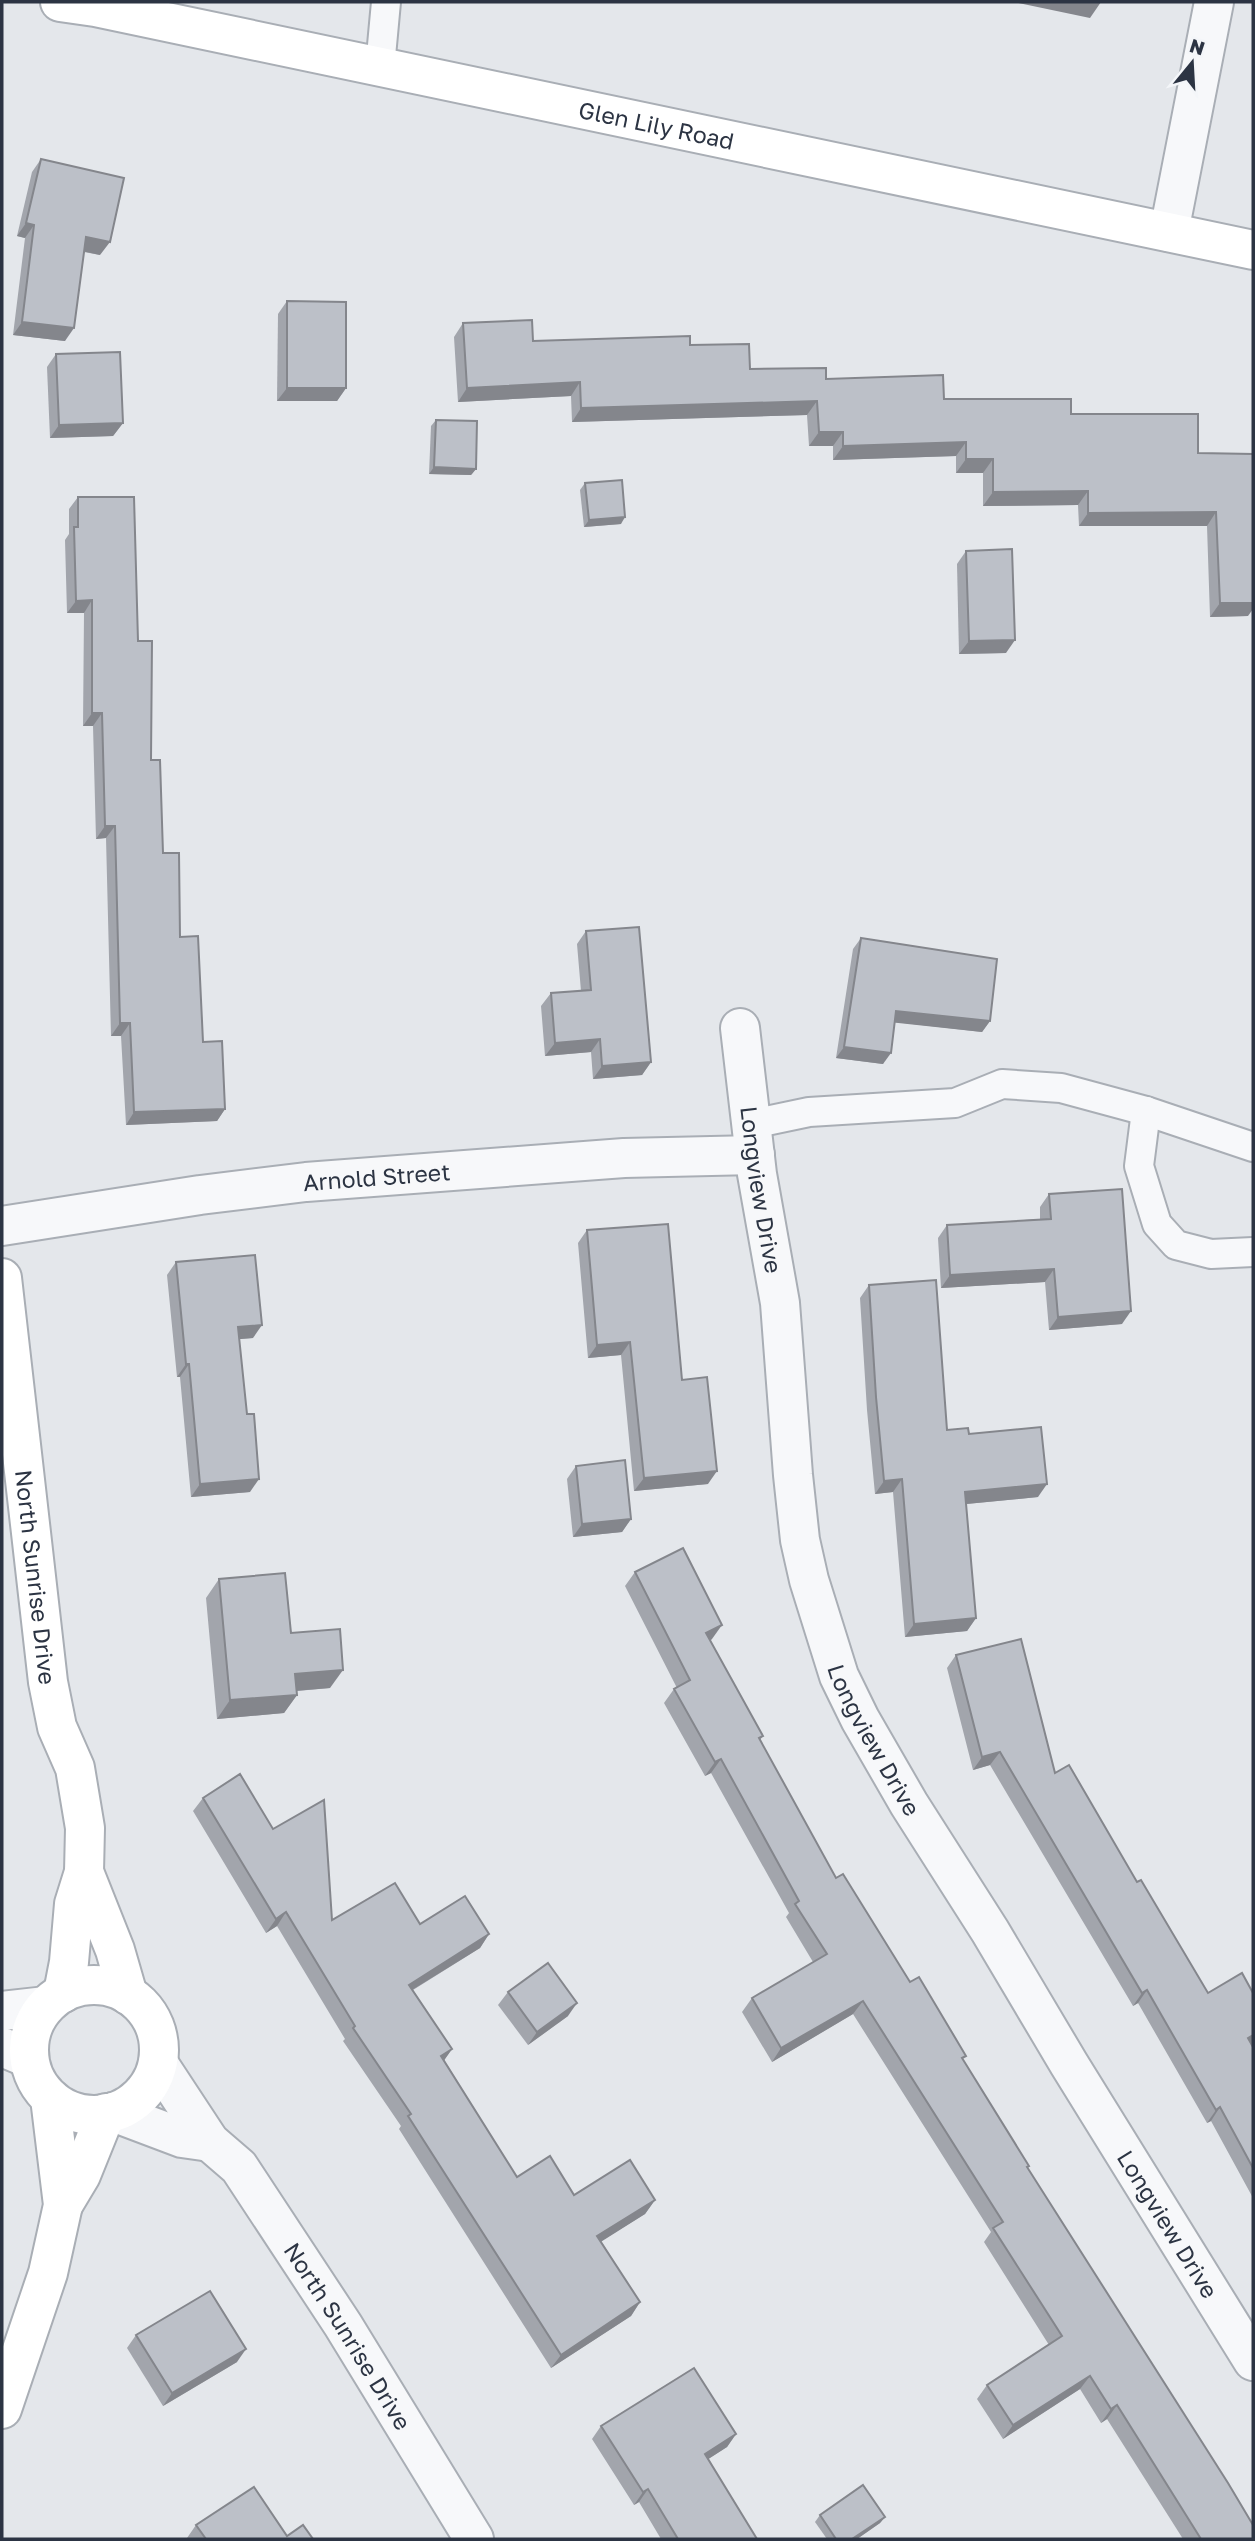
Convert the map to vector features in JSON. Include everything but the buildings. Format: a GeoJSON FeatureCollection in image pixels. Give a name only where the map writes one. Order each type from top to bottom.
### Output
{"type":"FeatureCollection","features":[{"type":"Feature","properties":{"kind":"street","name":"Glen Lily Road"},"geometry":{"type":"LineString","coordinates":[[60,2],[380,66],[1253,250]]}},
{"type":"Feature","properties":{"kind":"street"},"geometry":{"type":"LineString","coordinates":[[1168,232],[1214,2]]}},
{"type":"Feature","properties":{"kind":"street","name":"Longview Drive"},"geometry":{"type":"LineString","coordinates":[[740,1028],[754,1140],[780,1303],[800,1540],[808,1580],[839,1676],[860,1719],[909,1804],[990,1931],[1253,2361]]}},
{"type":"Feature","properties":{"kind":"street","name":"Arnold Street"},"geometry":{"type":"LineString","coordinates":[[2,1226],[200,1195],[306,1182],[624,1158],[754,1140]]}},
{"type":"Feature","properties":{"kind":"street","name":"North Sunrise Drive"},"geometry":{"type":"LineString","coordinates":[[2,1278],[48,1682],[57,1727],[75,1768],[85,1828],[84,1872],[74,1904],[69,1962],[54,1999]]}},
{"type":"Feature","properties":{"kind":"street","name":"North Sunrise Drive"},"geometry":{"type":"LineString","coordinates":[[84,1872],[115,1950],[128,1995]]}},
{"type":"Feature","properties":{"kind":"street","name":"North Sunrise Drive"},"geometry":{"type":"LineString","coordinates":[[50,2098],[15,2053],[29,2036],[38,2015],[54,1999],[74,1987],[97,1984],[119,1989],[138,2001],[152,2019],[159,2041],[159,2063],[210,2142],[239,2167],[343,2325],[474,2539]]}},
{"type":"Feature","properties":{"kind":"street"},"geometry":{"type":"LineString","coordinates":[[2,2011],[54,1999]]}},
{"type":"Feature","properties":{"kind":"street"},"geometry":{"type":"LineString","coordinates":[[50,2098],[69,2111],[91,2116],[110,2113],[134,2101],[150,2085],[159,2063]]}},
{"type":"Feature","properties":{"kind":"street"},"geometry":{"type":"LineString","coordinates":[[50,2098],[63,2205]]}},
{"type":"Feature","properties":{"kind":"street"},"geometry":{"type":"LineString","coordinates":[[110,2113],[182,2138],[210,2142]]}},
{"type":"Feature","properties":{"kind":"street"},"geometry":{"type":"LineString","coordinates":[[2,2409],[48,2273],[63,2205],[81,2175],[110,2113]]}},
{"type":"Feature","properties":{"kind":"lane"},"geometry":{"type":"LineString","coordinates":[[380,66],[386,2]]}},
{"type":"Feature","properties":{"kind":"lane"},"geometry":{"type":"LineString","coordinates":[[754,1140],[809,1112],[955,1103],[1002,1084],[1061,1088],[1146,1111],[1253,1147]]}},
{"type":"Feature","properties":{"kind":"lane"},"geometry":{"type":"LineString","coordinates":[[1146,1111],[1139,1166],[1157,1224],[1176,1245],[1211,1254],[1253,1252]]}}]}
